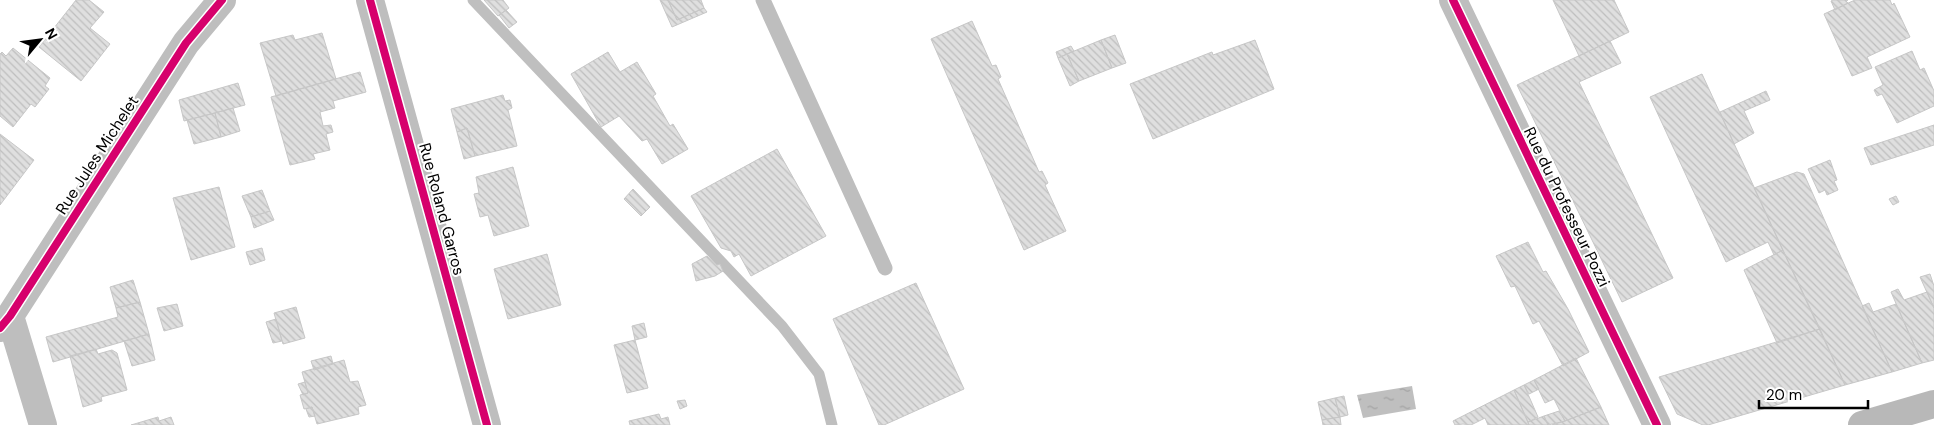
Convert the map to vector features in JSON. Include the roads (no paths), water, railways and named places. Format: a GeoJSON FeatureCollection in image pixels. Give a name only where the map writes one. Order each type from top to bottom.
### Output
{"type":"FeatureCollection","features":[{"type":"Feature","properties":{"kind":"main road"},"geometry":{"type":"LineString","coordinates":[[1862,425],[1934,404]]}},
{"type":"Feature","properties":{"kind":"street","name":"Rue Jules Michelet"},"geometry":{"type":"LineString","coordinates":[[5,322],[186,43],[222,0]]}},
{"type":"Feature","properties":{"kind":"street","name":"Rue Roland Garros"},"geometry":{"type":"LineString","coordinates":[[370,0],[487,425]]}},
{"type":"Feature","properties":{"kind":"street","name":"Rue du Professeur Pozzi"},"geometry":{"type":"LineString","coordinates":[[1453,0],[1657,425]]}},
{"type":"Feature","properties":{"kind":"street"},"geometry":{"type":"LineString","coordinates":[[5,322],[43,425]]}},
{"type":"Feature","properties":{"kind":"lane"},"geometry":{"type":"LineString","coordinates":[[763,0],[885,268]]}},
{"type":"Feature","properties":{"kind":"water"},"geometry":{"type":"Polygon","coordinates":[[[1412,386],[1416,409],[1363,418],[1357,395],[1412,386]]]}},
{"type":"Feature","properties":{"kind":"waterway"},"geometry":{"type":"LineString","coordinates":[[473,0],[782,326],[819,374],[832,425]]}}]}
